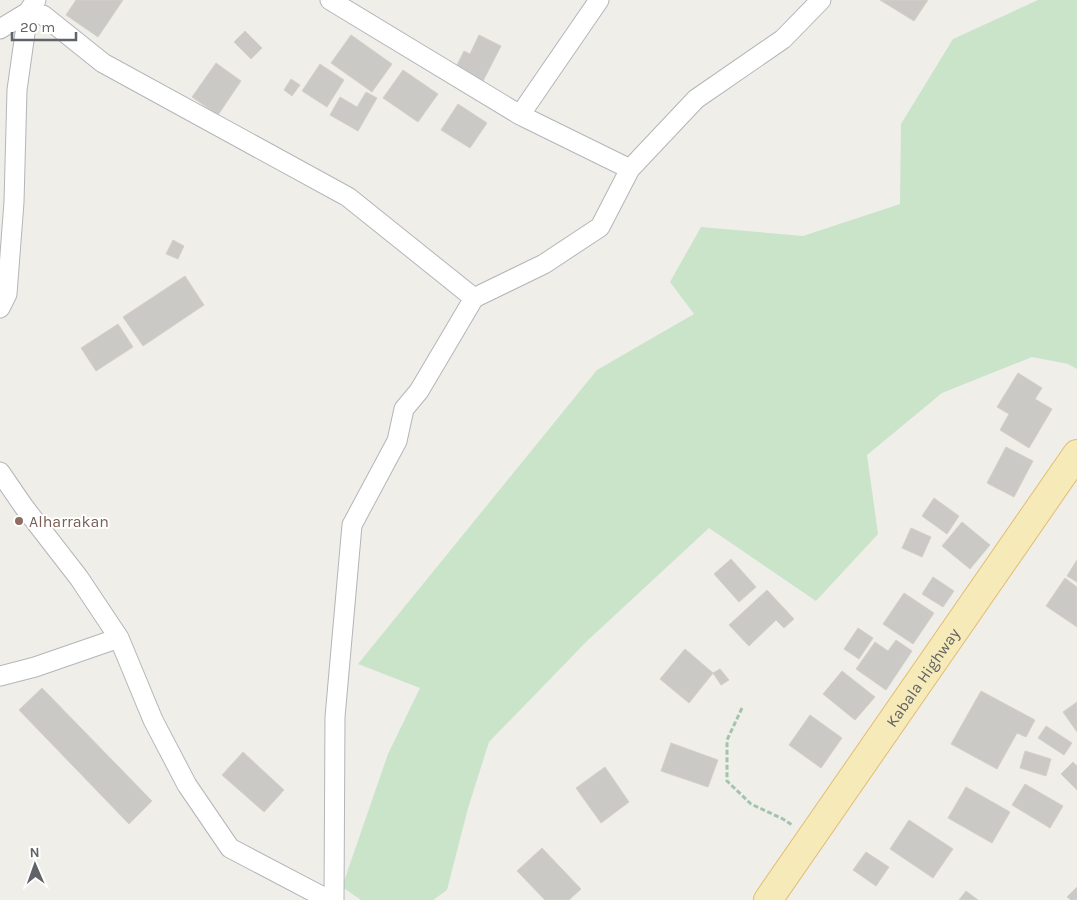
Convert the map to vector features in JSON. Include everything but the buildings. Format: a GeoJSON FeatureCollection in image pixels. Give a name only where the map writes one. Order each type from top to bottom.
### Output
{"type":"FeatureCollection","features":[{"type":"Feature","properties":{"kind":"main road","name":"Kabala Highway"},"geometry":{"type":"LineString","coordinates":[[768,900],[1077,454]]}},
{"type":"Feature","properties":{"kind":"street"},"geometry":{"type":"LineString","coordinates":[[330,0],[520,115],[630,169]]}},
{"type":"Feature","properties":{"kind":"street"},"geometry":{"type":"LineString","coordinates":[[520,115],[599,0]]}},
{"type":"Feature","properties":{"kind":"street"},"geometry":{"type":"LineString","coordinates":[[334,900],[335,717],[352,526],[397,441],[404,409],[419,391],[474,298],[544,264],[600,227],[630,169],[696,99],[783,38],[821,0]]}},
{"type":"Feature","properties":{"kind":"street"},"geometry":{"type":"LineString","coordinates":[[32,6],[103,63],[348,197],[474,298]]}},
{"type":"Feature","properties":{"kind":"street"},"geometry":{"type":"LineString","coordinates":[[0,29],[32,6]]}},
{"type":"Feature","properties":{"kind":"street"},"geometry":{"type":"LineString","coordinates":[[0,308],[7,294],[14,202],[17,90],[32,6]]}},
{"type":"Feature","properties":{"kind":"street"},"geometry":{"type":"LineString","coordinates":[[0,472],[24,507],[79,578],[119,638],[153,720],[187,785],[230,848],[329,900]]}},
{"type":"Feature","properties":{"kind":"street"},"geometry":{"type":"LineString","coordinates":[[0,676],[35,667],[119,638]]}},
{"type":"Feature","properties":{"kind":"path"},"geometry":{"type":"LineString","coordinates":[[742,708],[727,740],[727,781],[751,804],[784,819],[811,838]]}},
{"type":"Feature","properties":{"kind":"green space"},"geometry":{"type":"Polygon","coordinates":[[[1038,0],[1077,0],[1077,369],[1068,364],[1032,357],[942,393],[867,455],[878,534],[816,601],[709,528],[587,641],[489,742],[468,808],[447,890],[433,900],[361,900],[342,887],[388,754],[420,688],[358,664],[597,370],[694,314],[670,282],[701,227],[803,236],[900,204],[901,124],[953,39],[1038,0]]]}},
{"type":"Feature","properties":{"kind":"place","name":"Alharrakan"},"geometry":{"type":"Point","coordinates":[19,521]}}]}
